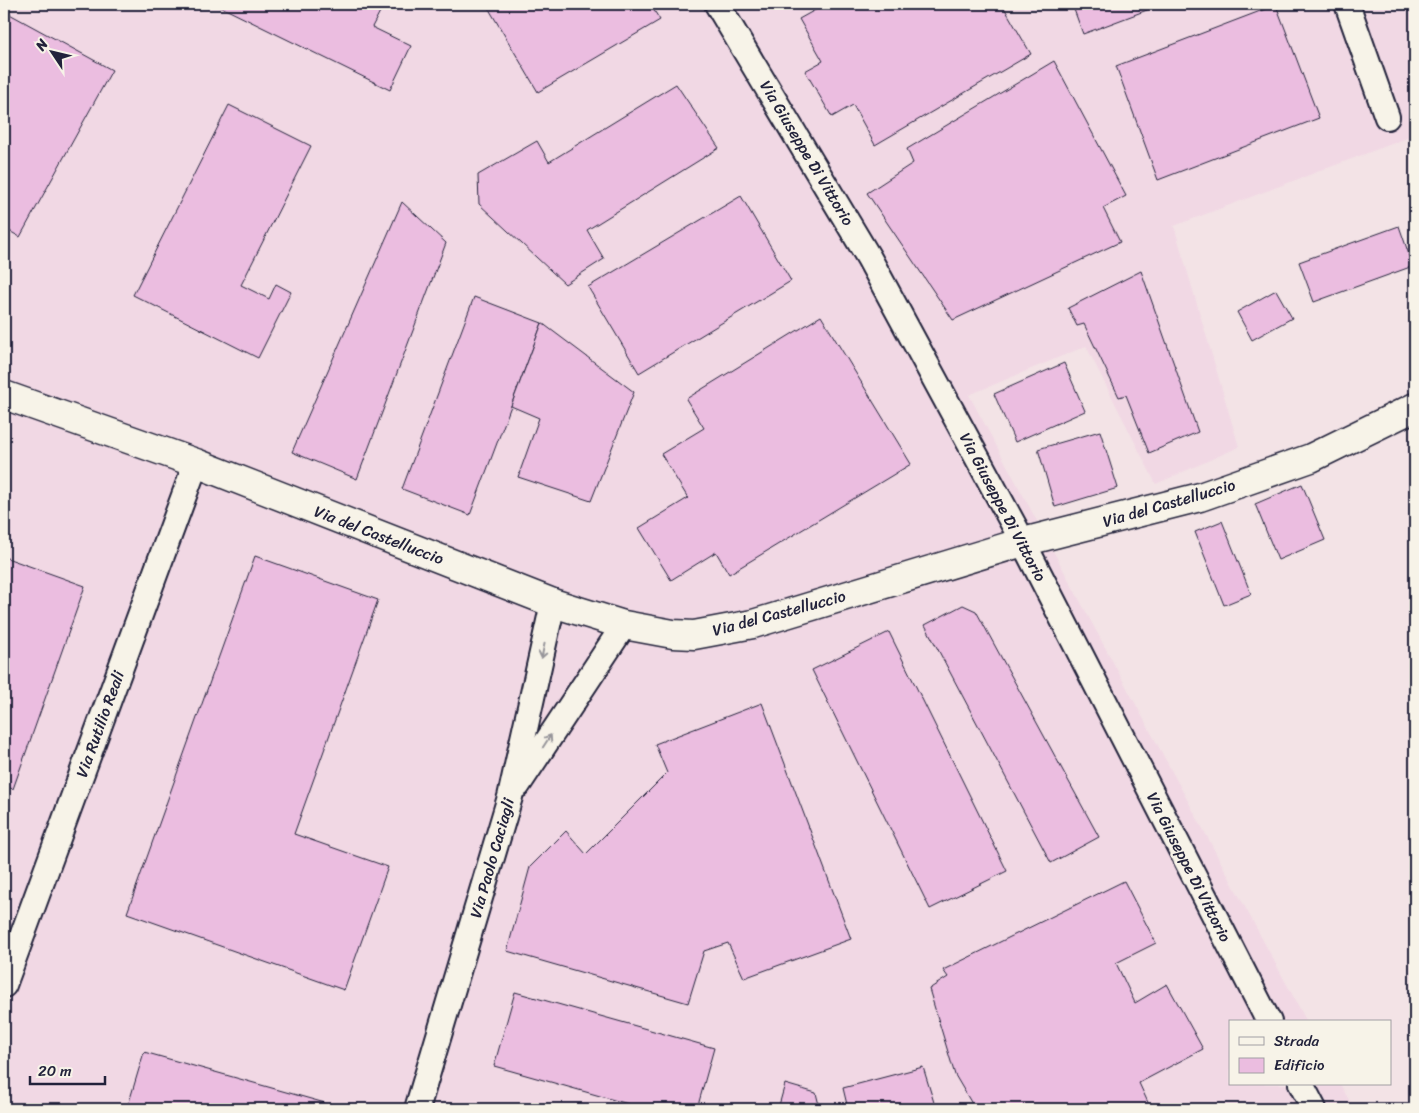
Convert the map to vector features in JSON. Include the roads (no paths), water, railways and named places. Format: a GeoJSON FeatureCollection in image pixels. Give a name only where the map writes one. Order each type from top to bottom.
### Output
{"type":"FeatureCollection","features":[{"type":"Feature","properties":{"kind":"street","name":"Via Giuseppe Di Vittorio"},"geometry":{"type":"LineString","coordinates":[[718,4],[869,258],[1023,542],[1268,1020]]}},
{"type":"Feature","properties":{"kind":"street"},"geometry":{"type":"LineString","coordinates":[[1347,4],[1387,117]]}},
{"type":"Feature","properties":{"kind":"street","name":"Via del Castelluccio"},"geometry":{"type":"LineString","coordinates":[[4,394],[196,463],[553,603],[624,625],[674,634],[715,632],[753,624],[1023,542],[1218,490],[1311,458],[1415,407]]}},
{"type":"Feature","properties":{"kind":"street","name":"Via Rutilio Reali"},"geometry":{"type":"LineString","coordinates":[[4,985],[196,463]]}},
{"type":"Feature","properties":{"kind":"street","name":"Via Paolo Caciagli"},"geometry":{"type":"LineString","coordinates":[[417,1109],[510,796],[553,603]]}},
{"type":"Feature","properties":{"kind":"street"},"geometry":{"type":"LineString","coordinates":[[510,796],[624,625]]}},
{"type":"Feature","properties":{"kind":"street"},"geometry":{"type":"LineString","coordinates":[[1302,1086],[1314,1109]]}}]}
